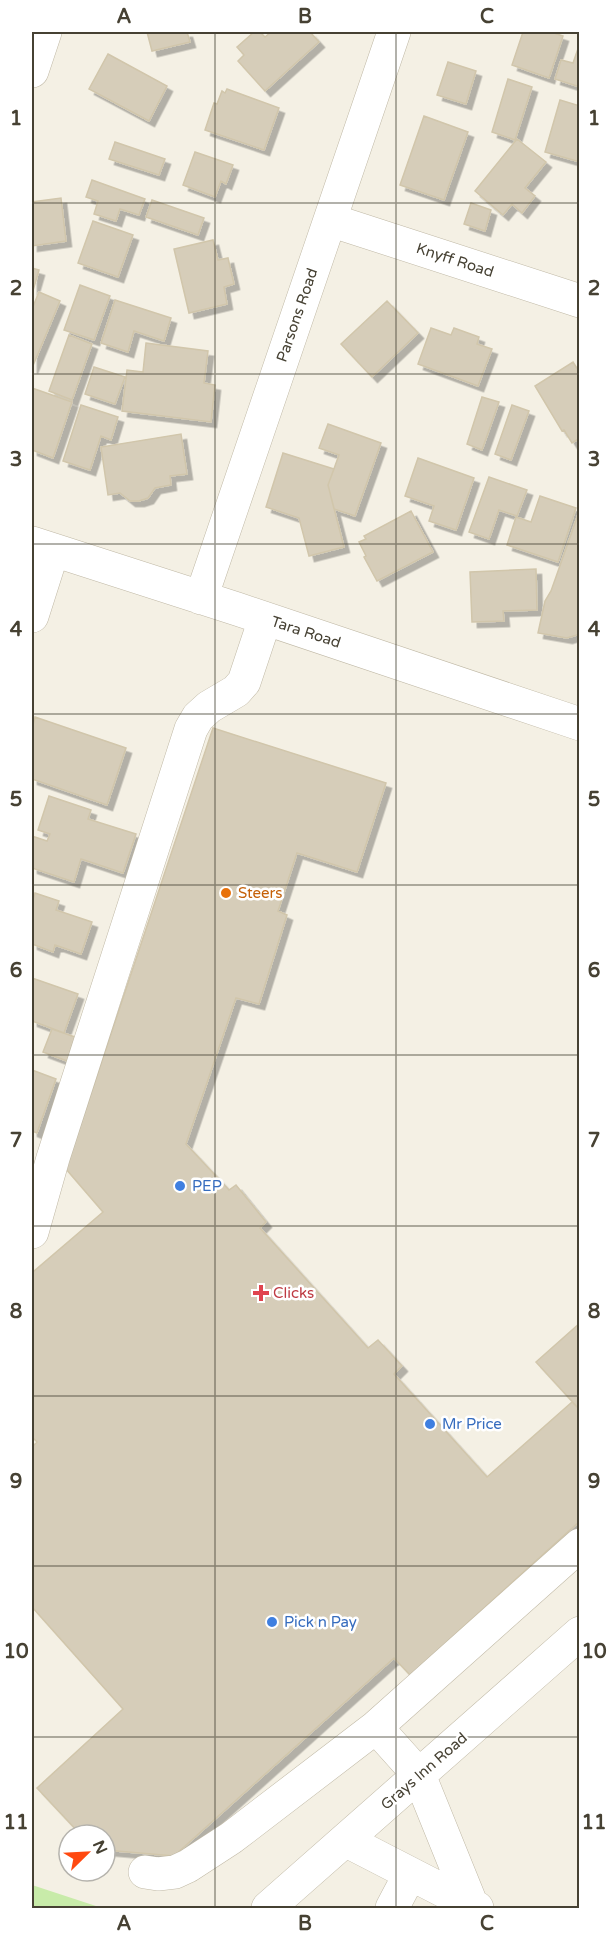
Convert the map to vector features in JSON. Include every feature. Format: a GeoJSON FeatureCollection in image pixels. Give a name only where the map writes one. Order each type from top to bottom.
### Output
{"type":"FeatureCollection","features":[{"type":"Feature","properties":{"kind":"street"},"geometry":{"type":"LineString","coordinates":[[32,71],[45,32]]}},
{"type":"Feature","properties":{"kind":"street","name":"Parsons Road"},"geometry":{"type":"LineString","coordinates":[[201,598],[394,32]]}},
{"type":"Feature","properties":{"kind":"street","name":"Knyff Road"},"geometry":{"type":"LineString","coordinates":[[330,220],[579,301]]}},
{"type":"Feature","properties":{"kind":"street"},"geometry":{"type":"LineString","coordinates":[[32,616],[42,547]]}},
{"type":"Feature","properties":{"kind":"street","name":"Tara Road"},"geometry":{"type":"LineString","coordinates":[[42,547],[579,724]]}},
{"type":"Feature","properties":{"kind":"street"},"geometry":{"type":"LineString","coordinates":[[32,1232],[57,1146],[191,729],[203,712],[236,691],[244,682],[265,619]]}},
{"type":"Feature","properties":{"kind":"street"},"geometry":{"type":"LineString","coordinates":[[145,1872],[166,1874],[175,1872],[231,1838],[376,1727],[579,1545]]}},
{"type":"Feature","properties":{"kind":"street","name":"Grays Inn Road"},"geometry":{"type":"LineString","coordinates":[[268,1908],[579,1633]]}},
{"type":"Feature","properties":{"kind":"street"},"geometry":{"type":"LineString","coordinates":[[376,1727],[419,1775],[475,1907]]}},
{"type":"Feature","properties":{"kind":"street"},"geometry":{"type":"LineString","coordinates":[[345,1840],[475,1907]]}},
{"type":"Feature","properties":{"kind":"street"},"geometry":{"type":"LineString","coordinates":[[392,1908],[410,1874]]}},
{"type":"Feature","properties":{"kind":"green space"},"geometry":{"type":"Polygon","coordinates":[[[32,1885],[102,1908],[32,1908],[32,1885]]]}},
{"type":"Feature","properties":{"kind":"building"},"geometry":{"type":"Polygon","coordinates":[[[147,32],[187,32],[190,42],[152,51],[147,32]]]}},
{"type":"Feature","properties":{"kind":"building"},"geometry":{"type":"Polygon","coordinates":[[[254,32],[260,32],[265,37],[271,32],[310,32],[319,42],[265,91],[238,61],[244,55],[237,47],[254,32]]]}},
{"type":"Feature","properties":{"kind":"building"},"geometry":{"type":"Polygon","coordinates":[[[523,32],[551,32],[563,36],[549,78],[512,65],[523,32]]]}},
{"type":"Feature","properties":{"kind":"building"},"geometry":{"type":"Polygon","coordinates":[[[580,43],[580,87],[555,79],[561,60],[573,63],[580,43]]]}},
{"type":"Feature","properties":{"kind":"building"},"geometry":{"type":"Polygon","coordinates":[[[108,54],[167,86],[149,121],[89,89],[108,54]]]}},
{"type":"Feature","properties":{"kind":"building"},"geometry":{"type":"Polygon","coordinates":[[[448,62],[476,71],[466,104],[437,95],[448,62]]]}},
{"type":"Feature","properties":{"kind":"building"},"geometry":{"type":"Polygon","coordinates":[[[508,79],[532,87],[515,140],[492,132],[508,79]]]}},
{"type":"Feature","properties":{"kind":"building"},"geometry":{"type":"Polygon","coordinates":[[[227,89],[279,108],[264,150],[205,130],[214,103],[217,104],[222,91],[225,93],[227,89]]]}},
{"type":"Feature","properties":{"kind":"building"},"geometry":{"type":"Polygon","coordinates":[[[560,100],[580,106],[580,162],[545,152],[560,100]]]}},
{"type":"Feature","properties":{"kind":"building"},"geometry":{"type":"Polygon","coordinates":[[[424,116],[468,132],[444,200],[400,185],[424,116]]]}},
{"type":"Feature","properties":{"kind":"building"},"geometry":{"type":"Polygon","coordinates":[[[517,139],[546,162],[525,188],[535,196],[522,213],[512,204],[503,215],[475,191],[517,139]]]}},
{"type":"Feature","properties":{"kind":"building"},"geometry":{"type":"Polygon","coordinates":[[[115,142],[165,159],[159,175],[109,159],[115,142]]]}},
{"type":"Feature","properties":{"kind":"building"},"geometry":{"type":"Polygon","coordinates":[[[195,152],[233,165],[226,184],[221,181],[215,197],[183,185],[195,152]]]}},
{"type":"Feature","properties":{"kind":"building"},"geometry":{"type":"Polygon","coordinates":[[[92,180],[145,199],[139,215],[120,209],[116,221],[94,214],[98,201],[86,197],[92,180]]]}},
{"type":"Feature","properties":{"kind":"building"},"geometry":{"type":"Polygon","coordinates":[[[61,198],[66,241],[32,246],[32,202],[61,198]]]}},
{"type":"Feature","properties":{"kind":"building"},"geometry":{"type":"Polygon","coordinates":[[[152,200],[204,218],[198,235],[146,217],[152,200]]]}},
{"type":"Feature","properties":{"kind":"building"},"geometry":{"type":"Polygon","coordinates":[[[471,203],[491,210],[485,231],[464,224],[471,203]]]}},
{"type":"Feature","properties":{"kind":"building"},"geometry":{"type":"Polygon","coordinates":[[[93,221],[133,235],[118,277],[78,263],[93,221]]]}},
{"type":"Feature","properties":{"kind":"building"},"geometry":{"type":"Polygon","coordinates":[[[213,240],[218,260],[228,258],[234,284],[224,287],[227,304],[189,313],[174,249],[213,240]]]}},
{"type":"Feature","properties":{"kind":"building"},"geometry":{"type":"Polygon","coordinates":[[[32,268],[39,270],[32,294],[32,268]]]}},
{"type":"Feature","properties":{"kind":"building"},"geometry":{"type":"Polygon","coordinates":[[[80,285],[110,296],[94,340],[64,330],[80,285]]]}},
{"type":"Feature","properties":{"kind":"building"},"geometry":{"type":"Polygon","coordinates":[[[39,292],[60,301],[32,368],[32,309],[39,292]]]}},
{"type":"Feature","properties":{"kind":"building"},"geometry":{"type":"Polygon","coordinates":[[[115,300],[171,318],[164,341],[134,331],[128,352],[101,343],[115,300]]]}},
{"type":"Feature","properties":{"kind":"building"},"geometry":{"type":"Polygon","coordinates":[[[387,301],[418,333],[372,377],[341,344],[387,301]]]}},
{"type":"Feature","properties":{"kind":"building"},"geometry":{"type":"Polygon","coordinates":[[[431,328],[451,335],[454,328],[479,337],[477,344],[492,349],[478,386],[418,364],[431,328]]]}},
{"type":"Feature","properties":{"kind":"building"},"geometry":{"type":"Polygon","coordinates":[[[69,335],[92,344],[72,400],[49,391],[69,335]]]}},
{"type":"Feature","properties":{"kind":"building"},"geometry":{"type":"Polygon","coordinates":[[[146,343],[208,351],[204,383],[215,385],[211,422],[122,411],[127,370],[143,372],[146,343]]]}},
{"type":"Feature","properties":{"kind":"building"},"geometry":{"type":"Polygon","coordinates":[[[573,362],[580,373],[580,438],[572,443],[564,430],[562,431],[535,386],[573,362]]]}},
{"type":"Feature","properties":{"kind":"building"},"geometry":{"type":"Polygon","coordinates":[[[94,367],[125,377],[115,404],[85,394],[94,367]]]}},
{"type":"Feature","properties":{"kind":"building"},"geometry":{"type":"Polygon","coordinates":[[[32,388],[72,402],[53,458],[32,450],[32,388]]]}},
{"type":"Feature","properties":{"kind":"building"},"geometry":{"type":"Polygon","coordinates":[[[482,397],[499,402],[482,450],[467,444],[482,397]]]}},
{"type":"Feature","properties":{"kind":"building"},"geometry":{"type":"Polygon","coordinates":[[[81,405],[118,417],[111,440],[101,436],[90,470],[63,461],[81,405]]]}},
{"type":"Feature","properties":{"kind":"building"},"geometry":{"type":"Polygon","coordinates":[[[512,405],[529,411],[511,460],[495,454],[512,405]]]}},
{"type":"Feature","properties":{"kind":"building"},"geometry":{"type":"Polygon","coordinates":[[[328,424],[381,443],[355,516],[334,509],[328,485],[339,455],[319,448],[328,424]]]}},
{"type":"Feature","properties":{"kind":"building"},"geometry":{"type":"Polygon","coordinates":[[[181,434],[187,474],[170,476],[171,485],[155,488],[148,498],[139,501],[130,501],[120,493],[108,495],[101,447],[181,434]]]}},
{"type":"Feature","properties":{"kind":"building"},"geometry":{"type":"Polygon","coordinates":[[[283,453],[334,469],[328,485],[344,547],[309,556],[299,518],[266,507],[283,453]]]}},
{"type":"Feature","properties":{"kind":"building"},"geometry":{"type":"Polygon","coordinates":[[[418,458],[474,478],[456,530],[429,521],[434,506],[405,496],[418,458]]]}},
{"type":"Feature","properties":{"kind":"building"},"geometry":{"type":"Polygon","coordinates":[[[489,477],[527,490],[517,516],[499,510],[489,539],[469,532],[489,477]]]}},
{"type":"Feature","properties":{"kind":"building"},"geometry":{"type":"Polygon","coordinates":[[[540,496],[576,508],[558,562],[507,545],[516,517],[531,522],[540,496]]]}},
{"type":"Feature","properties":{"kind":"building"},"geometry":{"type":"Polygon","coordinates":[[[580,509],[580,634],[567,638],[538,633],[545,601],[551,591],[580,509]]]}},
{"type":"Feature","properties":{"kind":"building"},"geometry":{"type":"Polygon","coordinates":[[[411,511],[433,552],[377,581],[359,542],[366,539],[364,536],[411,511]]]}},
{"type":"Feature","properties":{"kind":"building"},"geometry":{"type":"Polygon","coordinates":[[[536,569],[537,610],[503,611],[504,621],[472,622],[470,572],[536,569]]]}},
{"type":"Feature","properties":{"kind":"building"},"geometry":{"type":"Polygon","coordinates":[[[35,717],[126,748],[107,805],[32,779],[32,729],[35,717]]]}},
{"type":"Feature","properties":{"kind":"building"},"geometry":{"type":"Polygon","coordinates":[[[213,728],[386,783],[357,872],[297,853],[278,911],[287,915],[259,1004],[236,998],[186,1144],[229,1190],[236,1185],[266,1222],[260,1228],[368,1348],[378,1340],[402,1366],[394,1374],[487,1477],[572,1402],[580,1410],[580,1521],[410,1675],[394,1658],[174,1856],[117,1851],[117,1823],[70,1823],[37,1788],[123,1709],[32,1607],[32,1447],[37,1442],[32,1437],[32,1276],[33,1272],[103,1212],[66,1169],[213,728]]]}},
{"type":"Feature","properties":{"kind":"building"},"geometry":{"type":"Polygon","coordinates":[[[49,796],[91,810],[88,819],[136,834],[123,873],[81,859],[74,882],[32,868],[32,836],[47,841],[50,834],[38,830],[49,796]]]}},
{"type":"Feature","properties":{"kind":"building"},"geometry":{"type":"Polygon","coordinates":[[[35,893],[59,901],[56,910],[92,922],[81,954],[55,945],[53,952],[32,944],[32,903],[35,893]]]}},
{"type":"Feature","properties":{"kind":"building"},"geometry":{"type":"Polygon","coordinates":[[[32,978],[78,994],[64,1033],[32,1021],[32,978]]]}},
{"type":"Feature","properties":{"kind":"building"},"geometry":{"type":"Polygon","coordinates":[[[52,1029],[75,1037],[67,1061],[43,1052],[52,1029]]]}},
{"type":"Feature","properties":{"kind":"building"},"geometry":{"type":"Polygon","coordinates":[[[32,1070],[56,1079],[37,1133],[32,1131],[32,1070]]]}},
{"type":"Feature","properties":{"kind":"building"},"geometry":{"type":"Polygon","coordinates":[[[580,1323],[580,1410],[536,1362],[580,1323]]]}},
{"type":"Feature","properties":{"kind":"place","name":"Steers"},"geometry":{"type":"Point","coordinates":[226,893]}},
{"type":"Feature","properties":{"kind":"place","name":"PEP"},"geometry":{"type":"Point","coordinates":[180,1186]}},
{"type":"Feature","properties":{"kind":"place","name":"Clicks"},"geometry":{"type":"Point","coordinates":[261,1293]}},
{"type":"Feature","properties":{"kind":"place","name":"Mr Price"},"geometry":{"type":"Point","coordinates":[430,1424]}},
{"type":"Feature","properties":{"kind":"place","name":"Pick n Pay"},"geometry":{"type":"Point","coordinates":[272,1622]}}]}
